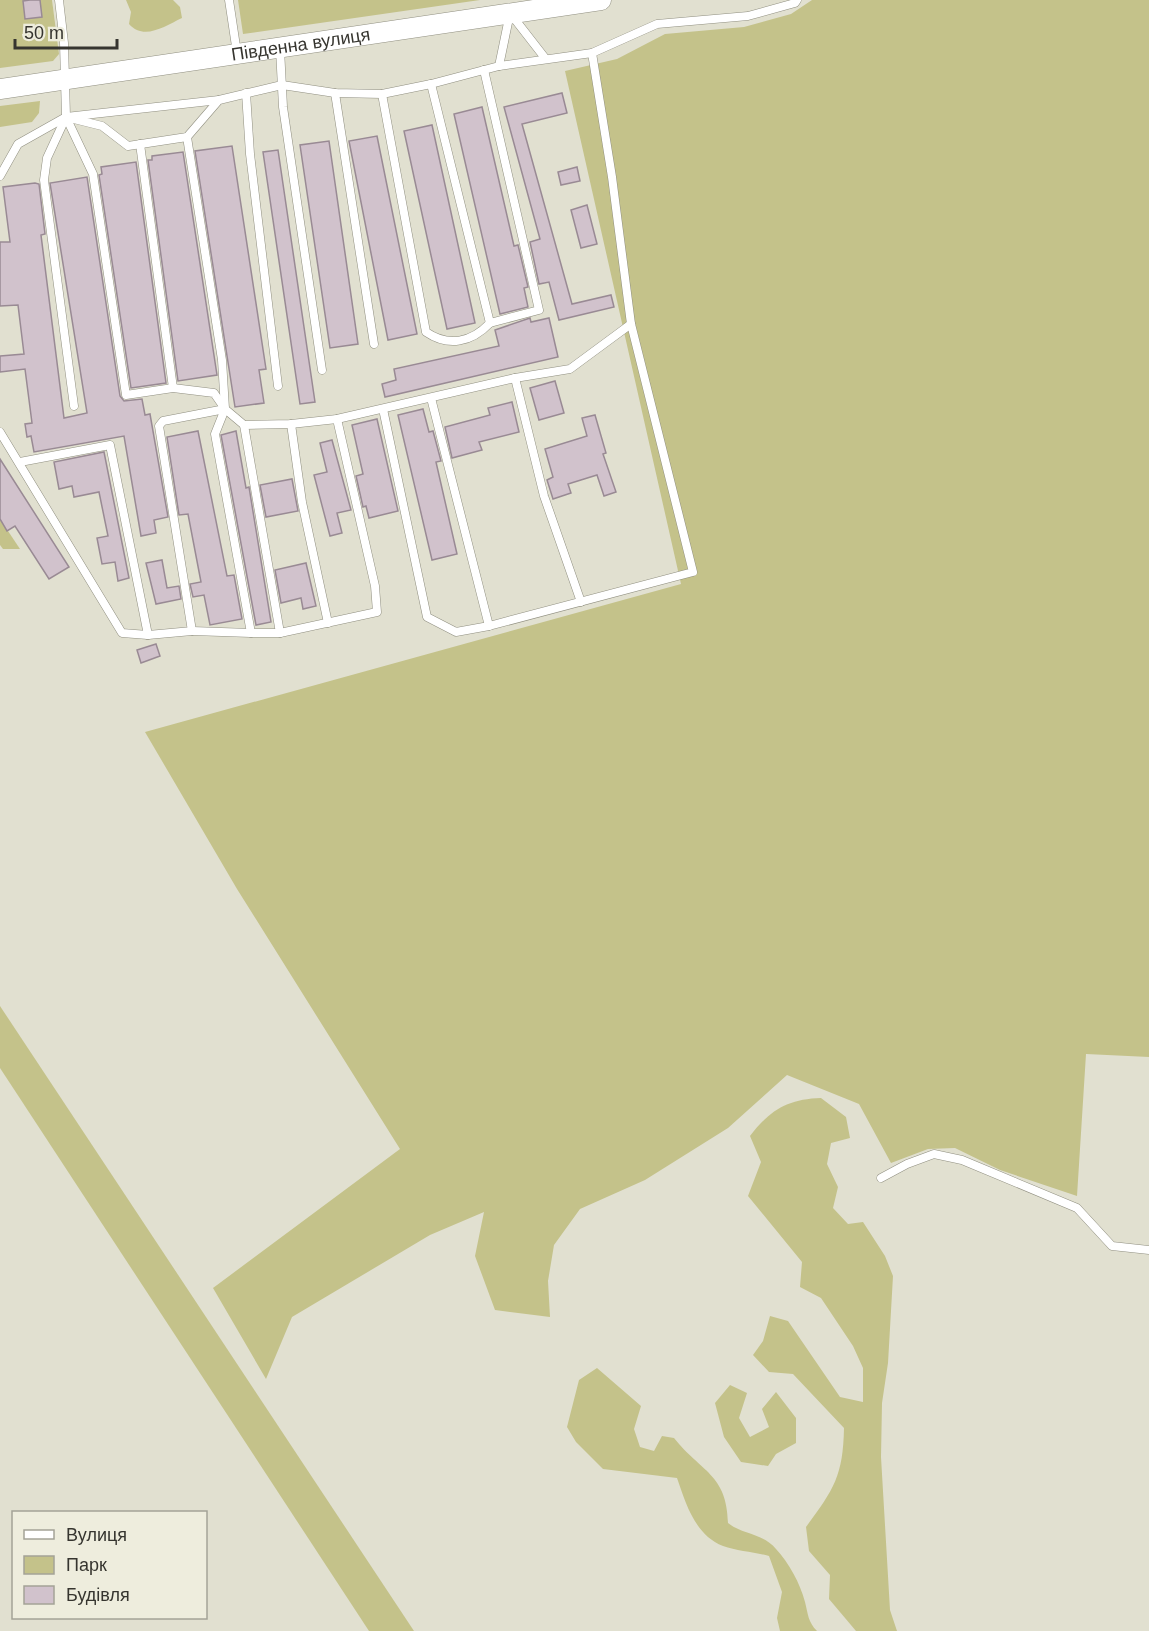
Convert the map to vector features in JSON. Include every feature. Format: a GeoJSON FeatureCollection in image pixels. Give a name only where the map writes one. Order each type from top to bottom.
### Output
{"type":"FeatureCollection","features":[{"type":"Feature","properties":{"kind":"street","name":"Південна вулиця"},"geometry":{"type":"LineString","coordinates":[[0,89],[280,49],[510,13],[558,3],[601,0]]}},
{"type":"Feature","properties":{"kind":"lane"},"geometry":{"type":"LineString","coordinates":[[59,0],[64,43],[63,81],[66,117],[93,174],[126,395],[173,388],[214,393],[225,409],[244,424],[291,424],[337,419],[515,378],[570,369],[631,324]]}},
{"type":"Feature","properties":{"kind":"lane"},"geometry":{"type":"LineString","coordinates":[[229,0],[237,54]]}},
{"type":"Feature","properties":{"kind":"lane"},"geometry":{"type":"LineString","coordinates":[[0,176],[18,144],[66,117],[219,100],[282,85],[335,93],[382,94],[499,66],[592,53],[657,24],[748,16],[795,3],[797,0]]}},
{"type":"Feature","properties":{"kind":"lane"},"geometry":{"type":"LineString","coordinates":[[510,13],[545,58]]}},
{"type":"Feature","properties":{"kind":"lane"},"geometry":{"type":"LineString","coordinates":[[499,66],[510,13]]}},
{"type":"Feature","properties":{"kind":"lane"},"geometry":{"type":"LineString","coordinates":[[280,49],[282,85],[322,370]]}},
{"type":"Feature","properties":{"kind":"lane"},"geometry":{"type":"LineString","coordinates":[[384,409],[427,617],[456,632],[489,626],[693,572],[631,324],[612,177],[592,53]]}},
{"type":"Feature","properties":{"kind":"lane"},"geometry":{"type":"LineString","coordinates":[[382,94],[426,332],[438,340],[452,342],[469,339],[490,323],[539,310],[484,70]]}},
{"type":"Feature","properties":{"kind":"lane"},"geometry":{"type":"LineString","coordinates":[[431,84],[490,323]]}},
{"type":"Feature","properties":{"kind":"lane"},"geometry":{"type":"LineString","coordinates":[[246,93],[252,177],[278,386]]}},
{"type":"Feature","properties":{"kind":"lane"},"geometry":{"type":"LineString","coordinates":[[335,93],[374,344]]}},
{"type":"Feature","properties":{"kind":"lane"},"geometry":{"type":"LineString","coordinates":[[66,117],[102,126],[128,146],[187,137],[219,100]]}},
{"type":"Feature","properties":{"kind":"lane"},"geometry":{"type":"LineString","coordinates":[[66,117],[47,158],[44,180],[74,406]]}},
{"type":"Feature","properties":{"kind":"lane"},"geometry":{"type":"LineString","coordinates":[[187,137],[222,360],[225,409],[215,434],[251,633]]}},
{"type":"Feature","properties":{"kind":"lane"},"geometry":{"type":"LineString","coordinates":[[140,144],[173,388]]}},
{"type":"Feature","properties":{"kind":"lane"},"geometry":{"type":"LineString","coordinates":[[515,378],[544,496],[581,602]]}},
{"type":"Feature","properties":{"kind":"lane"},"geometry":{"type":"LineString","coordinates":[[431,398],[489,626]]}},
{"type":"Feature","properties":{"kind":"lane"},"geometry":{"type":"LineString","coordinates":[[192,631],[159,426],[163,421],[225,409]]}},
{"type":"Feature","properties":{"kind":"lane"},"geometry":{"type":"LineString","coordinates":[[0,432],[122,633],[147,635],[192,631],[280,633],[377,612],[375,586],[337,419]]}},
{"type":"Feature","properties":{"kind":"lane"},"geometry":{"type":"LineString","coordinates":[[244,424],[280,633]]}},
{"type":"Feature","properties":{"kind":"lane"},"geometry":{"type":"LineString","coordinates":[[291,424],[302,502],[328,623]]}},
{"type":"Feature","properties":{"kind":"lane"},"geometry":{"type":"LineString","coordinates":[[20,462],[110,445],[147,635]]}},
{"type":"Feature","properties":{"kind":"lane"},"geometry":{"type":"LineString","coordinates":[[881,1178],[907,1164],[934,1155],[962,1160],[1077,1208],[1112,1246],[1149,1250]]}},
{"type":"Feature","properties":{"kind":"green space"},"geometry":{"type":"Polygon","coordinates":[[[0,0],[52,0],[59,54],[53,61],[0,68],[0,0]]]}},
{"type":"Feature","properties":{"kind":"green space"},"geometry":{"type":"Polygon","coordinates":[[[126,0],[173,0],[180,7],[182,18],[162,28],[148,32],[141,31],[129,24],[131,12],[126,0]]]}},
{"type":"Feature","properties":{"kind":"green space"},"geometry":{"type":"Polygon","coordinates":[[[238,0],[480,0],[243,34],[238,0]]]}},
{"type":"Feature","properties":{"kind":"green space"},"geometry":{"type":"Polygon","coordinates":[[[812,0],[1149,0],[1149,1057],[1086,1054],[1077,1196],[1000,1170],[955,1148],[928,1149],[891,1163],[859,1104],[787,1075],[728,1128],[645,1180],[580,1209],[554,1245],[548,1281],[550,1317],[495,1310],[475,1256],[484,1212],[430,1235],[292,1317],[266,1379],[213,1288],[400,1149],[237,889],[145,732],[681,584],[565,71],[617,59],[665,34],[744,27],[791,14],[812,0]]]}},
{"type":"Feature","properties":{"kind":"green space"},"geometry":{"type":"Polygon","coordinates":[[[40,101],[39,113],[32,122],[0,127],[0,106],[40,101]]]}},
{"type":"Feature","properties":{"kind":"green space"},"geometry":{"type":"Polygon","coordinates":[[[0,519],[20,549],[3,549],[0,545],[0,519]]]}},
{"type":"Feature","properties":{"kind":"green space"},"geometry":{"type":"Polygon","coordinates":[[[0,1006],[414,1631],[369,1631],[0,1068],[0,1006]]]}},
{"type":"Feature","properties":{"kind":"green space"},"geometry":{"type":"Polygon","coordinates":[[[821,1098],[846,1117],[850,1138],[831,1143],[827,1164],[838,1187],[833,1208],[848,1224],[863,1222],[885,1256],[893,1276],[888,1363],[882,1403],[881,1457],[890,1610],[897,1631],[856,1631],[829,1599],[830,1575],[809,1551],[806,1527],[824,1502],[835,1481],[842,1458],[844,1428],[793,1374],[769,1372],[753,1355],[763,1341],[770,1316],[788,1321],[840,1397],[863,1402],[863,1368],[853,1346],[821,1298],[800,1287],[802,1262],[748,1196],[761,1162],[750,1136],[765,1119],[781,1108],[799,1101],[821,1098]]]}},
{"type":"Feature","properties":{"kind":"green space"},"geometry":{"type":"Polygon","coordinates":[[[597,1368],[641,1406],[634,1429],[640,1447],[654,1451],[662,1436],[674,1438],[718,1484],[723,1494],[728,1523],[765,1540],[781,1555],[797,1581],[810,1621],[817,1631],[780,1631],[777,1618],[782,1592],[769,1556],[734,1549],[713,1541],[693,1518],[677,1478],[603,1469],[576,1442],[567,1427],[579,1380],[597,1368]]]}},
{"type":"Feature","properties":{"kind":"green space"},"geometry":{"type":"Polygon","coordinates":[[[730,1385],[747,1393],[739,1418],[750,1437],[769,1427],[762,1409],[776,1392],[796,1418],[796,1443],[776,1454],[768,1466],[741,1462],[724,1437],[715,1403],[730,1385]]]}},
{"type":"Feature","properties":{"kind":"building"},"geometry":{"type":"Polygon","coordinates":[[[40,0],[42,17],[25,19],[23,1],[40,0]]]}},
{"type":"Feature","properties":{"kind":"building"},"geometry":{"type":"Polygon","coordinates":[[[562,93],[567,113],[522,124],[572,304],[611,295],[614,307],[559,320],[549,282],[539,284],[530,242],[540,239],[504,107],[562,93]]]}},
{"type":"Feature","properties":{"kind":"building"},"geometry":{"type":"Polygon","coordinates":[[[482,107],[514,246],[518,245],[528,287],[524,288],[528,307],[500,314],[454,114],[482,107]]]}},
{"type":"Feature","properties":{"kind":"building"},"geometry":{"type":"Polygon","coordinates":[[[432,125],[475,323],[447,329],[404,131],[432,125]]]}},
{"type":"Feature","properties":{"kind":"building"},"geometry":{"type":"Polygon","coordinates":[[[377,136],[417,334],[388,340],[349,141],[377,136]]]}},
{"type":"Feature","properties":{"kind":"building"},"geometry":{"type":"Polygon","coordinates":[[[329,141],[358,344],[330,348],[300,145],[329,141]]]}},
{"type":"Feature","properties":{"kind":"building"},"geometry":{"type":"Polygon","coordinates":[[[232,146],[266,369],[259,370],[264,403],[235,407],[195,151],[232,146]]]}},
{"type":"Feature","properties":{"kind":"building"},"geometry":{"type":"Polygon","coordinates":[[[278,150],[315,402],[300,404],[263,152],[278,150]]]}},
{"type":"Feature","properties":{"kind":"building"},"geometry":{"type":"Polygon","coordinates":[[[183,152],[217,375],[178,381],[148,160],[152,160],[152,156],[183,152]]]}},
{"type":"Feature","properties":{"kind":"building"},"geometry":{"type":"Polygon","coordinates":[[[136,162],[166,383],[131,388],[99,175],[102,174],[101,167],[136,162]]]}},
{"type":"Feature","properties":{"kind":"building"},"geometry":{"type":"Polygon","coordinates":[[[577,167],[580,181],[561,185],[558,172],[577,167]]]}},
{"type":"Feature","properties":{"kind":"building"},"geometry":{"type":"Polygon","coordinates":[[[87,177],[120,396],[124,401],[142,399],[145,415],[150,414],[168,517],[154,520],[156,533],[141,536],[124,436],[34,452],[31,436],[27,437],[25,424],[32,423],[25,369],[0,372],[0,356],[24,354],[18,305],[0,306],[0,242],[10,242],[3,187],[35,183],[39,184],[45,234],[41,235],[64,418],[87,413],[50,183],[87,177]]]}},
{"type":"Feature","properties":{"kind":"building"},"geometry":{"type":"Polygon","coordinates":[[[587,205],[597,244],[581,248],[571,210],[587,205]]]}},
{"type":"Feature","properties":{"kind":"building"},"geometry":{"type":"Polygon","coordinates":[[[530,318],[531,322],[549,318],[558,357],[385,397],[382,384],[396,380],[394,369],[499,346],[495,330],[530,318]]]}},
{"type":"Feature","properties":{"kind":"building"},"geometry":{"type":"Polygon","coordinates":[[[555,381],[564,413],[539,420],[530,388],[555,381]]]}},
{"type":"Feature","properties":{"kind":"building"},"geometry":{"type":"Polygon","coordinates":[[[512,402],[519,432],[479,442],[482,450],[452,458],[445,427],[490,415],[488,408],[512,402]]]}},
{"type":"Feature","properties":{"kind":"building"},"geometry":{"type":"Polygon","coordinates":[[[423,409],[429,432],[433,431],[441,461],[436,462],[457,554],[432,560],[398,415],[423,409]]]}},
{"type":"Feature","properties":{"kind":"building"},"geometry":{"type":"Polygon","coordinates":[[[595,415],[606,453],[603,454],[616,492],[604,496],[597,475],[568,484],[571,493],[553,499],[547,480],[553,477],[545,449],[587,436],[582,418],[595,415]]]}},
{"type":"Feature","properties":{"kind":"building"},"geometry":{"type":"Polygon","coordinates":[[[377,419],[398,511],[369,518],[366,506],[363,507],[356,476],[363,474],[352,425],[377,419]]]}},
{"type":"Feature","properties":{"kind":"building"},"geometry":{"type":"Polygon","coordinates":[[[198,431],[227,576],[234,575],[242,619],[210,625],[204,595],[193,597],[190,584],[201,582],[188,514],[179,515],[167,437],[198,431]]]}},
{"type":"Feature","properties":{"kind":"building"},"geometry":{"type":"Polygon","coordinates":[[[236,431],[246,488],[249,487],[271,622],[256,625],[221,435],[236,431]]]}},
{"type":"Feature","properties":{"kind":"building"},"geometry":{"type":"Polygon","coordinates":[[[332,440],[351,510],[337,513],[342,533],[330,536],[314,475],[327,472],[320,443],[332,440]]]}},
{"type":"Feature","properties":{"kind":"building"},"geometry":{"type":"Polygon","coordinates":[[[104,452],[129,578],[118,581],[115,562],[102,564],[97,538],[108,536],[99,492],[74,497],[72,486],[59,489],[54,462],[104,452]]]}},
{"type":"Feature","properties":{"kind":"building"},"geometry":{"type":"Polygon","coordinates":[[[0,459],[69,567],[49,579],[15,526],[7,531],[0,519],[0,459]]]}},
{"type":"Feature","properties":{"kind":"building"},"geometry":{"type":"Polygon","coordinates":[[[292,479],[298,511],[266,517],[260,485],[292,479]]]}},
{"type":"Feature","properties":{"kind":"building"},"geometry":{"type":"Polygon","coordinates":[[[162,560],[167,588],[179,586],[181,599],[156,604],[146,563],[162,560]]]}},
{"type":"Feature","properties":{"kind":"building"},"geometry":{"type":"Polygon","coordinates":[[[306,563],[316,606],[303,609],[301,598],[281,603],[275,570],[306,563]]]}},
{"type":"Feature","properties":{"kind":"building"},"geometry":{"type":"Polygon","coordinates":[[[156,644],[160,656],[141,663],[137,650],[156,644]]]}}]}
